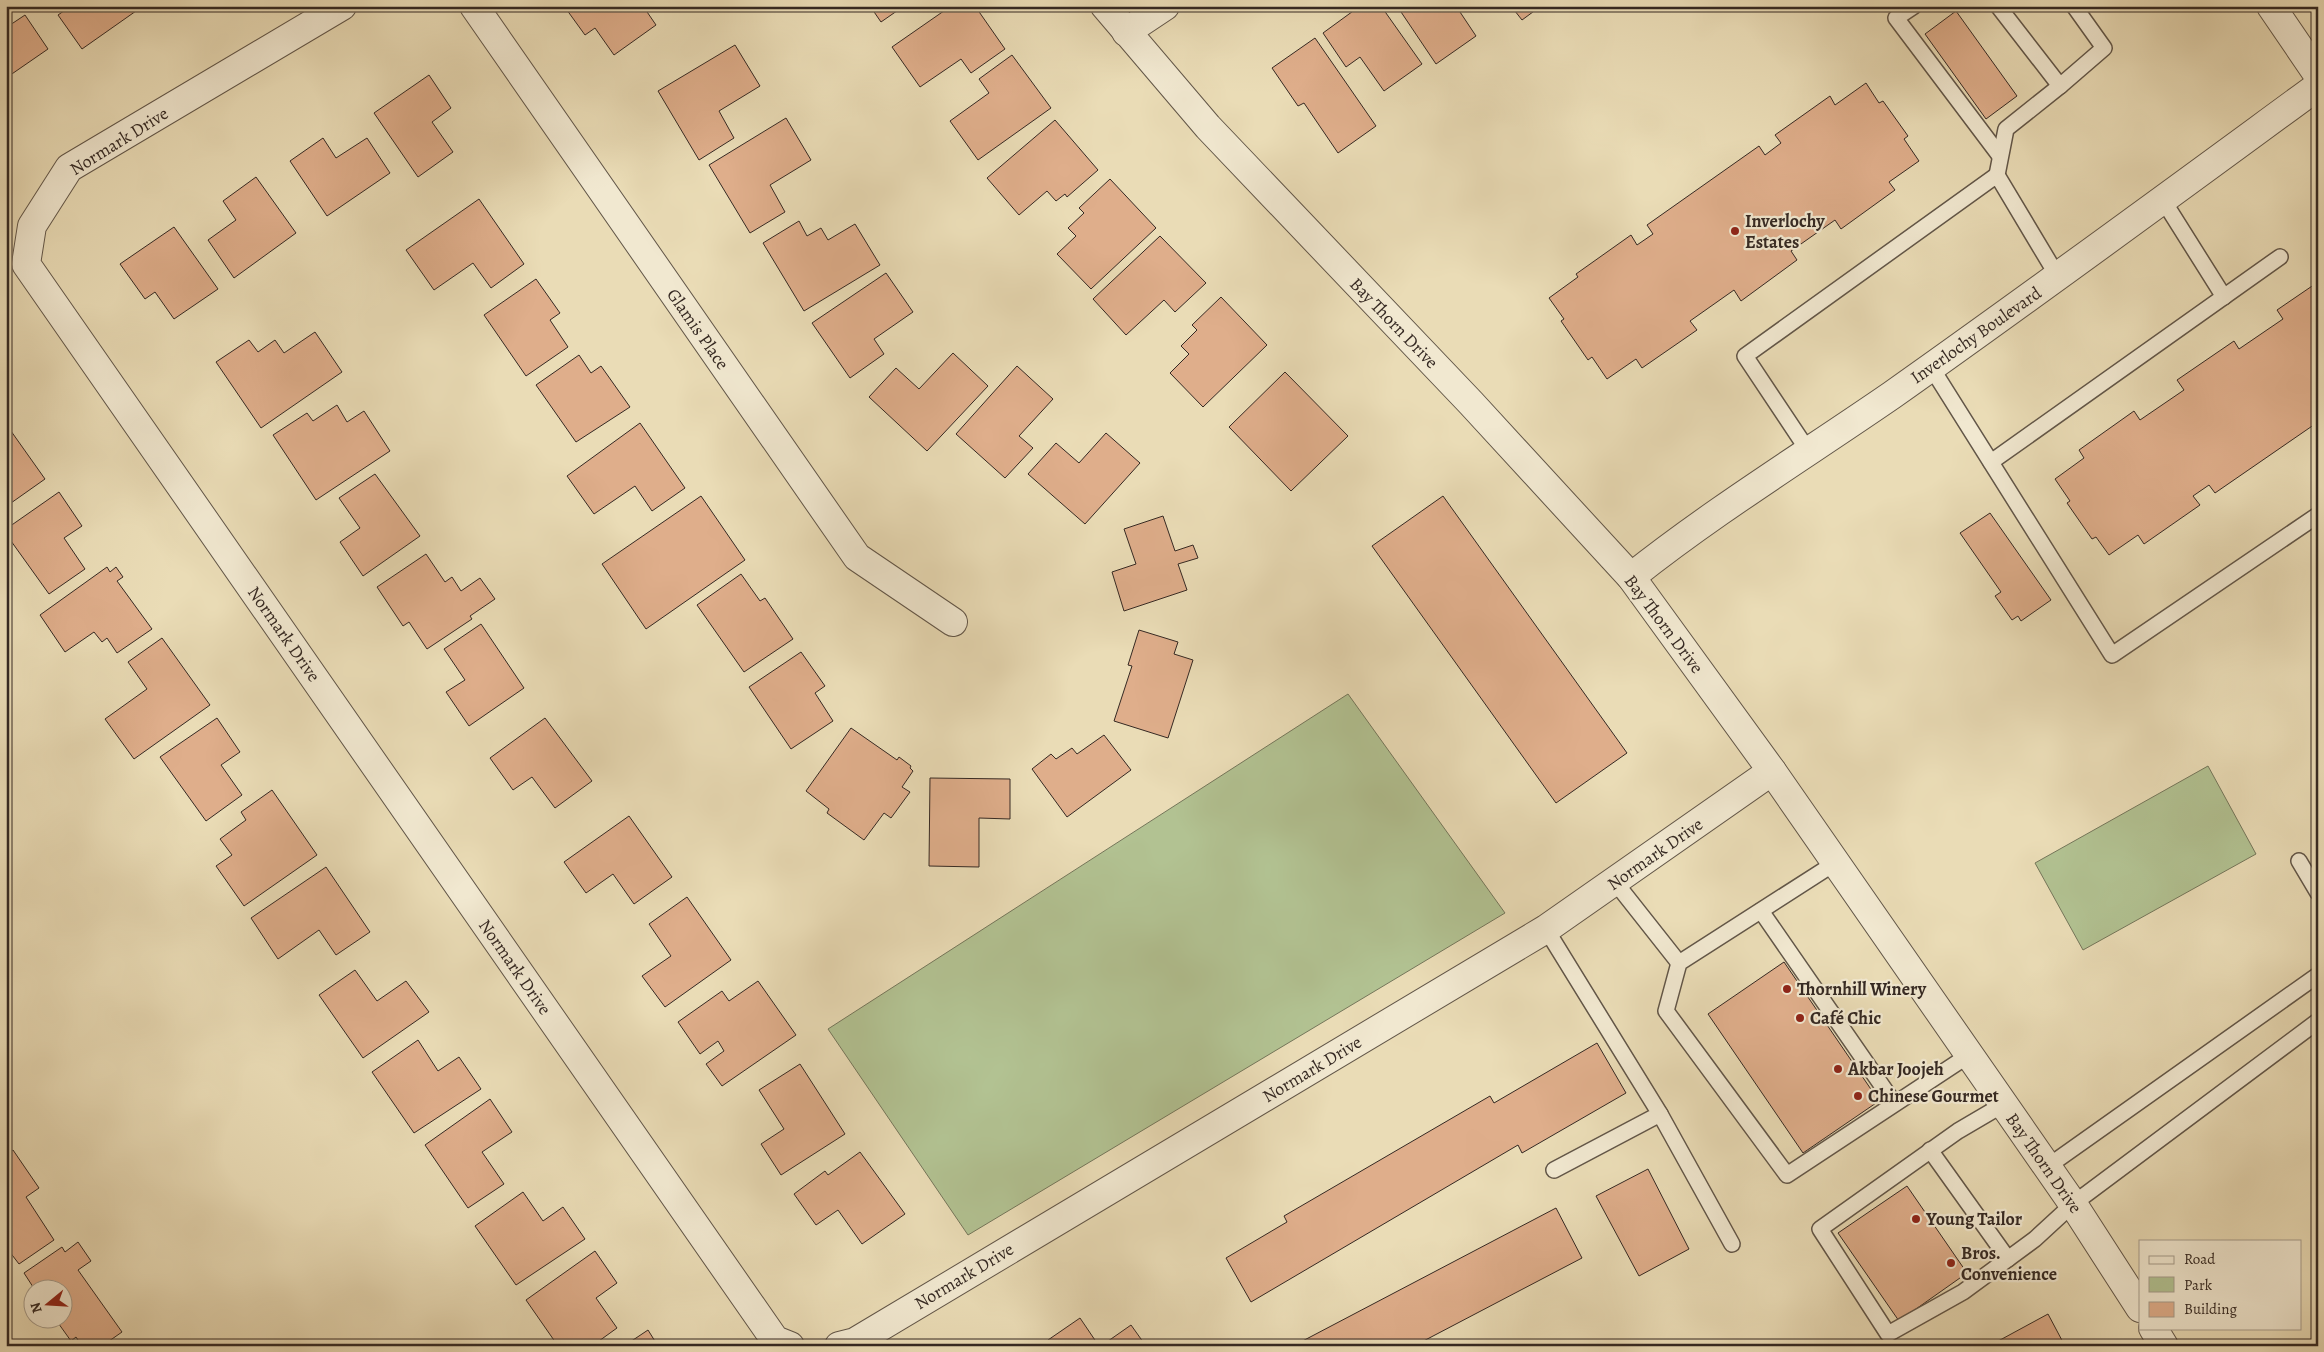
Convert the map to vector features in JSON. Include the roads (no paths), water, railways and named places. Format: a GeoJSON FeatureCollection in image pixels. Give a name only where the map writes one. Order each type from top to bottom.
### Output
{"type":"FeatureCollection","features":[{"type":"Feature","properties":{"kind":"street","name":"Normark Drive"},"geometry":{"type":"LineString","coordinates":[[342,6],[69,168],[32,226],[26,264],[769,1332],[775,1340],[790,1346]]}},
{"type":"Feature","properties":{"kind":"street","name":"Glamis Place"},"geometry":{"type":"LineString","coordinates":[[474,6],[856,557],[953,622]]}},
{"type":"Feature","properties":{"kind":"street","name":"Bay Thorn Drive"},"geometry":{"type":"LineString","coordinates":[[1105,6],[1208,127],[1470,403],[1631,577],[1772,771],[2004,1104],[2073,1204],[2139,1306]]}},
{"type":"Feature","properties":{"kind":"street"},"geometry":{"type":"LineString","coordinates":[[1126,32],[1164,6]]}},
{"type":"Feature","properties":{"kind":"street"},"geometry":{"type":"LineString","coordinates":[[2271,6],[2318,75]]}},
{"type":"Feature","properties":{"kind":"street","name":"Inverlochy Boulevard"},"geometry":{"type":"LineString","coordinates":[[1631,577],[1671,545],[1932,367],[2058,277],[2318,86]]}},
{"type":"Feature","properties":{"kind":"street","name":"Normark Drive"},"geometry":{"type":"LineString","coordinates":[[839,1346],[855,1342],[1546,929],[1772,771]]}},
{"type":"Feature","properties":{"kind":"street"},"geometry":{"type":"LineString","coordinates":[[2154,1330],[2164,1346]]}},
{"type":"Feature","properties":{"kind":"lane"},"geometry":{"type":"LineString","coordinates":[[1914,6],[1896,18],[2000,156]]}},
{"type":"Feature","properties":{"kind":"lane"},"geometry":{"type":"LineString","coordinates":[[1998,6],[2060,86]]}},
{"type":"Feature","properties":{"kind":"lane"},"geometry":{"type":"LineString","coordinates":[[2058,277],[1997,174],[2006,128],[2060,86],[2104,48],[2074,6]]}},
{"type":"Feature","properties":{"kind":"lane"},"geometry":{"type":"LineString","coordinates":[[1809,452],[1744,356],[1997,174]]}},
{"type":"Feature","properties":{"kind":"lane"},"geometry":{"type":"LineString","coordinates":[[2163,200],[2224,297]]}},
{"type":"Feature","properties":{"kind":"lane"},"geometry":{"type":"LineString","coordinates":[[1991,462],[2280,257]]}},
{"type":"Feature","properties":{"kind":"lane"},"geometry":{"type":"LineString","coordinates":[[1932,367],[2112,655],[2318,515]]}},
{"type":"Feature","properties":{"kind":"lane"},"geometry":{"type":"LineString","coordinates":[[2299,861],[2318,893]]}},
{"type":"Feature","properties":{"kind":"lane"},"geometry":{"type":"LineString","coordinates":[[1835,863],[1679,963],[1666,1011],[1787,1175],[1969,1055]]}},
{"type":"Feature","properties":{"kind":"lane"},"geometry":{"type":"LineString","coordinates":[[1615,882],[1679,963]]}},
{"type":"Feature","properties":{"kind":"lane"},"geometry":{"type":"LineString","coordinates":[[1761,911],[1894,1103]]}},
{"type":"Feature","properties":{"kind":"lane"},"geometry":{"type":"LineString","coordinates":[[1546,929],[1660,1114],[1732,1244]]}},
{"type":"Feature","properties":{"kind":"lane"},"geometry":{"type":"LineString","coordinates":[[2047,1167],[2318,975]]}},
{"type":"Feature","properties":{"kind":"lane"},"geometry":{"type":"LineString","coordinates":[[2004,1104],[1958,1130],[1820,1229],[1888,1334],[1963,1292],[2035,1239],[2073,1204],[2318,1021]]}},
{"type":"Feature","properties":{"kind":"lane"},"geometry":{"type":"LineString","coordinates":[[1554,1170],[1660,1114]]}},
{"type":"Feature","properties":{"kind":"lane"},"geometry":{"type":"LineString","coordinates":[[1930,1150],[2008,1259]]}},
{"type":"Feature","properties":{"kind":"place","name":"Inverlochy Estates"},"geometry":{"type":"Point","coordinates":[1735,231]}},
{"type":"Feature","properties":{"kind":"place","name":"Thornhill Winery"},"geometry":{"type":"Point","coordinates":[1787,989]}},
{"type":"Feature","properties":{"kind":"place","name":"Café Chic"},"geometry":{"type":"Point","coordinates":[1800,1018]}},
{"type":"Feature","properties":{"kind":"place","name":"Akbar Joojeh"},"geometry":{"type":"Point","coordinates":[1838,1069]}},
{"type":"Feature","properties":{"kind":"place","name":"Chinese Gourmet"},"geometry":{"type":"Point","coordinates":[1858,1096]}},
{"type":"Feature","properties":{"kind":"place","name":"Young Tailor"},"geometry":{"type":"Point","coordinates":[1916,1219]}},
{"type":"Feature","properties":{"kind":"place","name":"Bros. Convenience"},"geometry":{"type":"Point","coordinates":[1951,1263]}}]}
